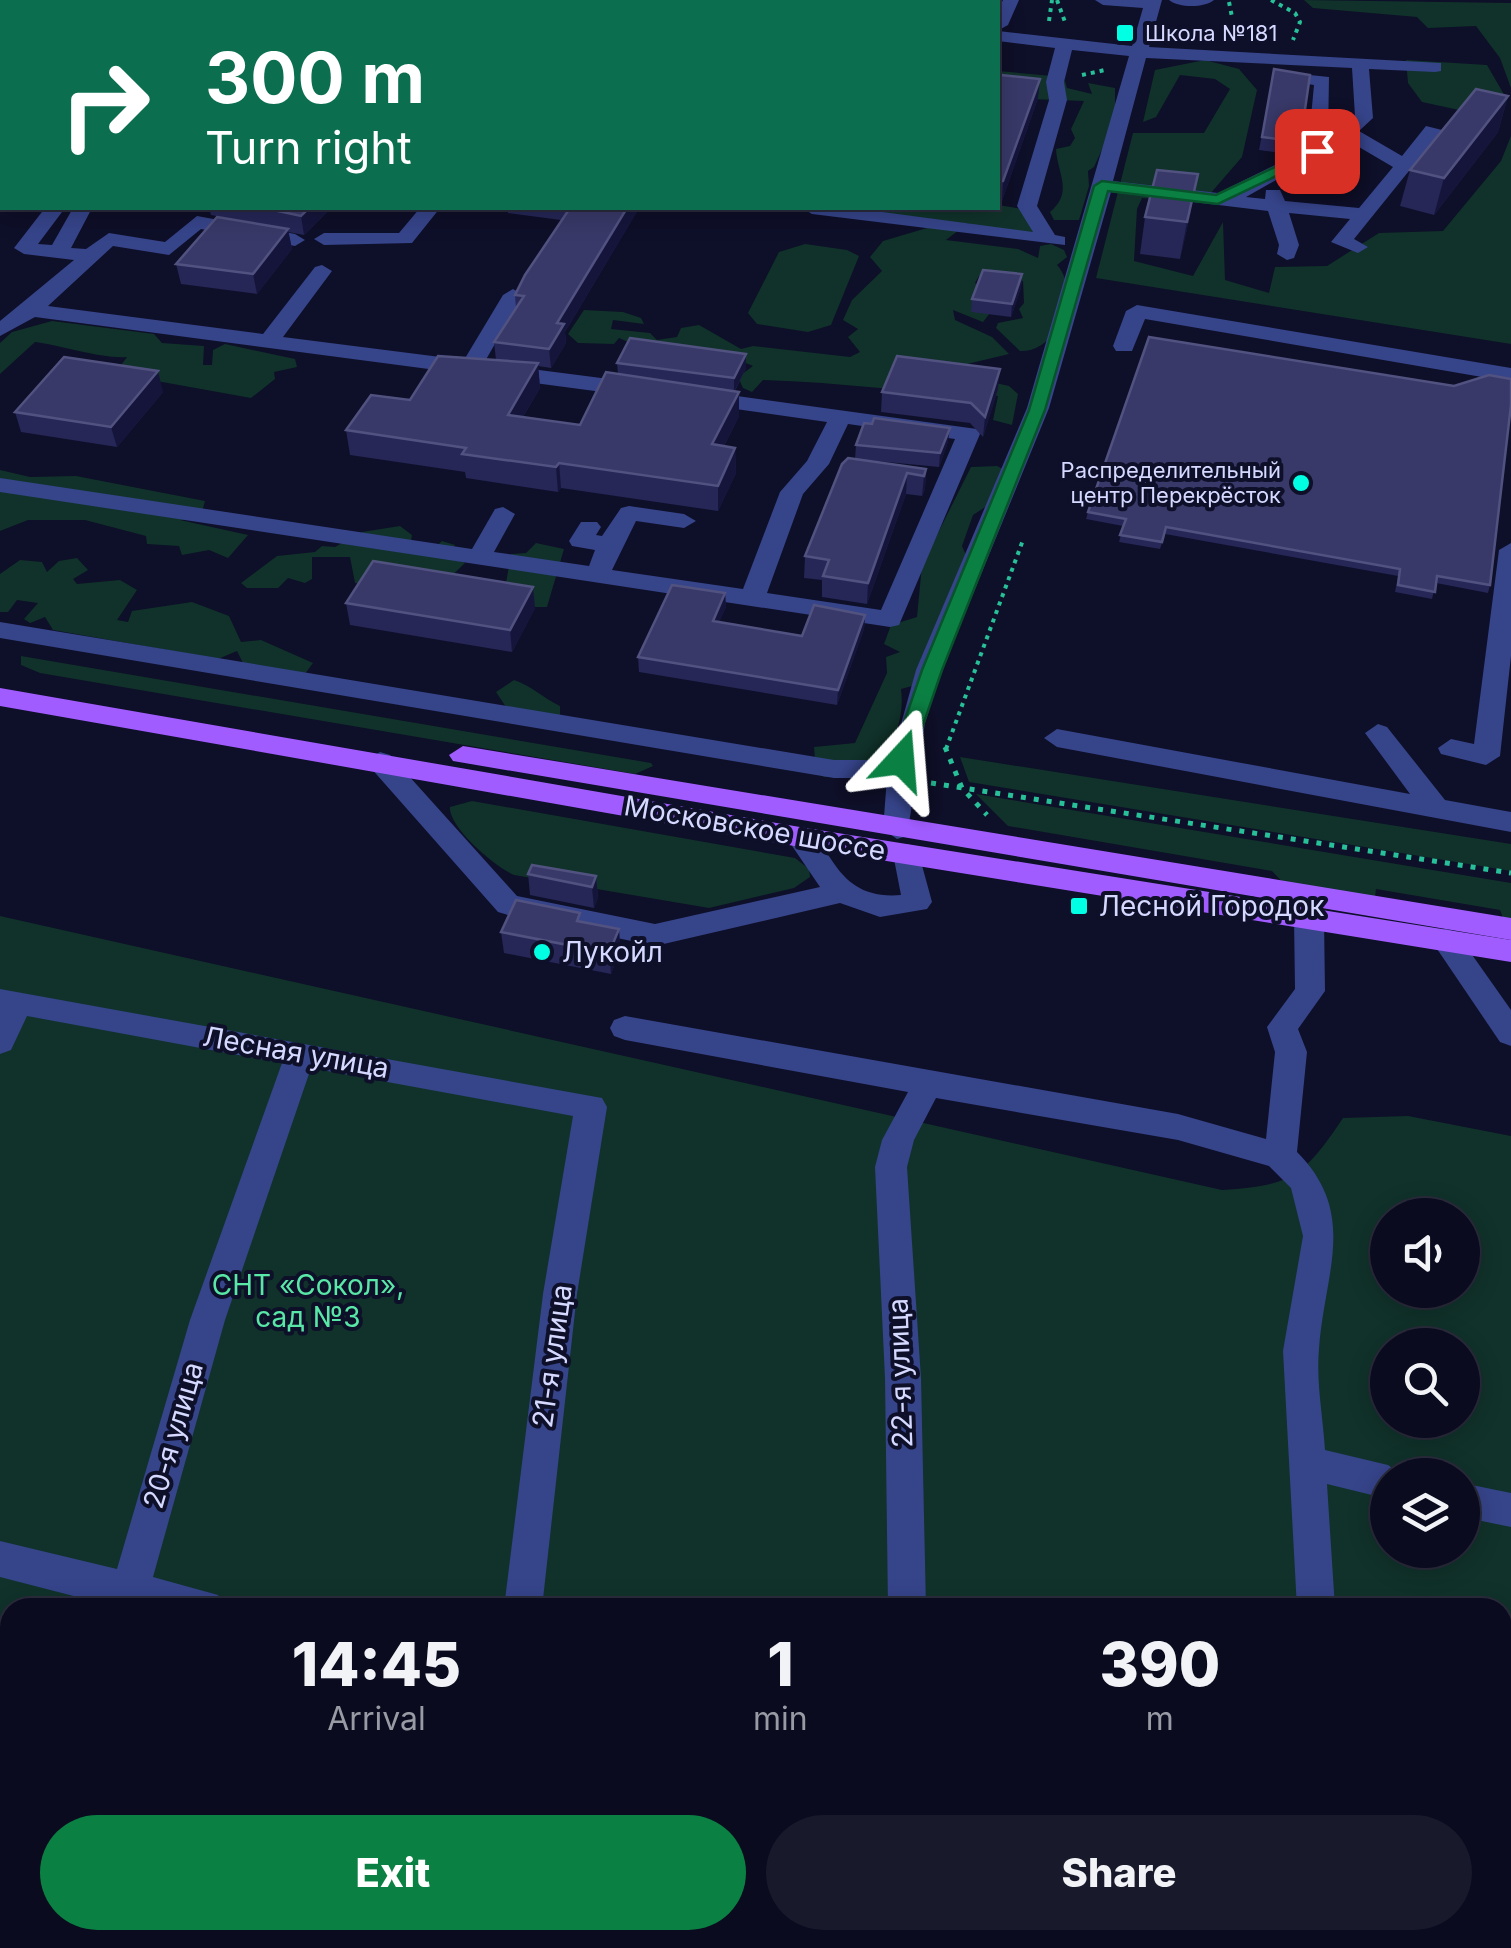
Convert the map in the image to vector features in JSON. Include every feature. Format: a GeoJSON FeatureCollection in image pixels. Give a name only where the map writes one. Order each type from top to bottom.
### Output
{"type":"FeatureCollection","features":[{"type":"Feature","properties":{"kind":"main road","name":"Московское шоссе"},"geometry":{"type":"LineString","coordinates":[[0,677],[1511,952]]}},
{"type":"Feature","properties":{"kind":"main road","name":"Московское шоссе"},"geometry":{"type":"LineString","coordinates":[[0,697],[800,837],[902,842],[1511,929]]}},
{"type":"Feature","properties":{"kind":"street"},"geometry":{"type":"LineString","coordinates":[[1000,27],[1011,0]]}},
{"type":"Feature","properties":{"kind":"street"},"geometry":{"type":"LineString","coordinates":[[800,837],[842,892],[879,910],[917,902],[902,842],[899,770],[932,670],[1037,410],[1153,2],[1103,0]]}},
{"type":"Feature","properties":{"kind":"street"},"geometry":{"type":"LineString","coordinates":[[1177,0],[1206,0]]}},
{"type":"Feature","properties":{"kind":"street"},"geometry":{"type":"LineString","coordinates":[[1000,32],[1137,57],[1221,56],[1435,67]]}},
{"type":"Feature","properties":{"kind":"street"},"geometry":{"type":"LineString","coordinates":[[1000,33],[1065,44]]}},
{"type":"Feature","properties":{"kind":"street"},"geometry":{"type":"LineString","coordinates":[[1048,240],[1028,206],[1058,100],[1055,82],[1065,44]]}},
{"type":"Feature","properties":{"kind":"street"},"geometry":{"type":"LineString","coordinates":[[1221,56],[1258,71],[1323,81],[1317,151]]}},
{"type":"Feature","properties":{"kind":"street"},"geometry":{"type":"LineString","coordinates":[[1218,200],[1317,151],[1364,118],[1360,63]]}},
{"type":"Feature","properties":{"kind":"street"},"geometry":{"type":"LineString","coordinates":[[1358,247],[1342,242],[1432,130]]}},
{"type":"Feature","properties":{"kind":"street"},"geometry":{"type":"LineString","coordinates":[[1348,132],[1403,165]]}},
{"type":"Feature","properties":{"kind":"street"},"geometry":{"type":"LineString","coordinates":[[1270,176],[1290,245],[1287,254]]}},
{"type":"Feature","properties":{"kind":"street"},"geometry":{"type":"LineString","coordinates":[[1102,186],[1364,214]]}},
{"type":"Feature","properties":{"kind":"street"},"geometry":{"type":"LineString","coordinates":[[53,210],[24,248],[91,256]]}},
{"type":"Feature","properties":{"kind":"street"},"geometry":{"type":"LineString","coordinates":[[60,250],[81,210]]}},
{"type":"Feature","properties":{"kind":"street"},"geometry":{"type":"LineString","coordinates":[[324,238],[404,239],[428,210]]}},
{"type":"Feature","properties":{"kind":"street"},"geometry":{"type":"LineString","coordinates":[[827,210],[1086,245]]}},
{"type":"Feature","properties":{"kind":"street"},"geometry":{"type":"LineString","coordinates":[[0,330],[31,310],[109,239],[168,249],[198,222],[295,240]]}},
{"type":"Feature","properties":{"kind":"street"},"geometry":{"type":"LineString","coordinates":[[270,340],[322,272]]}},
{"type":"Feature","properties":{"kind":"street"},"geometry":{"type":"LineString","coordinates":[[471,367],[513,294]]}},
{"type":"Feature","properties":{"kind":"street"},"geometry":{"type":"LineString","coordinates":[[0,485],[890,618],[941,481],[969,434],[31,310]]}},
{"type":"Feature","properties":{"kind":"street"},"geometry":{"type":"LineString","coordinates":[[1124,346],[1137,311],[1511,375]]}},
{"type":"Feature","properties":{"kind":"street"},"geometry":{"type":"LineString","coordinates":[[754,597],[792,492],[826,465],[840,416]]}},
{"type":"Feature","properties":{"kind":"street"},"geometry":{"type":"LineString","coordinates":[[598,574],[609,544],[630,513],[684,521]]}},
{"type":"Feature","properties":{"kind":"street"},"geometry":{"type":"LineString","coordinates":[[480,556],[503,514]]}},
{"type":"Feature","properties":{"kind":"street"},"geometry":{"type":"LineString","coordinates":[[589,527],[581,541],[609,544]]}},
{"type":"Feature","properties":{"kind":"street"},"geometry":{"type":"LineString","coordinates":[[1451,748],[1486,756],[1511,550]]}},
{"type":"Feature","properties":{"kind":"street"},"geometry":{"type":"LineString","coordinates":[[4,637],[834,768],[899,770]]}},
{"type":"Feature","properties":{"kind":"street"},"geometry":{"type":"LineString","coordinates":[[1378,733],[1435,807]]}},
{"type":"Feature","properties":{"kind":"street"},"geometry":{"type":"LineString","coordinates":[[1057,738],[1511,822]]}},
{"type":"Feature","properties":{"kind":"street"},"geometry":{"type":"LineString","coordinates":[[380,761],[508,905],[655,935],[842,892]]}},
{"type":"Feature","properties":{"kind":"street"},"geometry":{"type":"LineString","coordinates":[[1280,1156],[1290,1052],[1282,1026],[1310,992],[1310,918]]}},
{"type":"Feature","properties":{"kind":"street"},"geometry":{"type":"LineString","coordinates":[[1446,940],[1511,1034]]}},
{"type":"Feature","properties":{"kind":"street"},"geometry":{"type":"LineString","coordinates":[[0,1042],[9,1002]]}},
{"type":"Feature","properties":{"kind":"street","name":"Лесная улица"},"geometry":{"type":"LineString","coordinates":[[9,1002],[591,1107]]}},
{"type":"Feature","properties":{"kind":"street"},"geometry":{"type":"LineString","coordinates":[[625,1028],[1178,1127],[1280,1156],[1306,1182],[1320,1236],[1302,1352],[1315,1598]]}},
{"type":"Feature","properties":{"kind":"street","name":"20-я улица"},"geometry":{"type":"LineString","coordinates":[[130,1592],[165,1455],[240,1212],[302,1052]]}},
{"type":"Feature","properties":{"kind":"street","name":"22-я улица"},"geometry":{"type":"LineString","coordinates":[[907,1598],[902,1378],[891,1168],[898,1140],[928,1084]]}},
{"type":"Feature","properties":{"kind":"street","name":"21-я улица"},"geometry":{"type":"LineString","coordinates":[[524,1598],[542,1423],[574,1190],[591,1107]]}},
{"type":"Feature","properties":{"kind":"street"},"geometry":{"type":"LineString","coordinates":[[1305,1462],[1370,1478]]}},
{"type":"Feature","properties":{"kind":"street"},"geometry":{"type":"LineString","coordinates":[[1480,1504],[1511,1510]]}},
{"type":"Feature","properties":{"kind":"street"},"geometry":{"type":"LineString","coordinates":[[0,1558],[158,1598]]}},
{"type":"Feature","properties":{"kind":"path"},"geometry":{"type":"LineString","coordinates":[[1227,0],[1232,18]]}},
{"type":"Feature","properties":{"kind":"path"},"geometry":{"type":"LineString","coordinates":[[1271,0],[1296,13]]}},
{"type":"Feature","properties":{"kind":"path"},"geometry":{"type":"LineString","coordinates":[[1055,82],[1137,57]]}},
{"type":"Feature","properties":{"kind":"path"},"geometry":{"type":"LineString","coordinates":[[994,823],[962,788],[945,746],[1023,540]]}},
{"type":"Feature","properties":{"kind":"green space"},"geometry":{"type":"Polygon","coordinates":[[[1304,0],[1511,3],[1511,88],[1500,58],[1476,26],[1428,28],[1417,17],[1313,8],[1304,0]]]}},
{"type":"Feature","properties":{"kind":"green space"},"geometry":{"type":"Polygon","coordinates":[[[1205,60],[1239,69],[1257,90],[1242,157],[1203,202],[1142,198],[1137,209],[1134,261],[1193,276],[1223,222],[1225,280],[1269,293],[1275,267],[1327,266],[1379,233],[1443,231],[1501,161],[1511,136],[1511,344],[1096,278],[1133,133],[1204,133],[1230,89],[1215,79],[1180,75],[1156,117],[1143,122],[1155,70],[1205,60]]]}},
{"type":"Feature","properties":{"kind":"green space"},"geometry":{"type":"Polygon","coordinates":[[[1406,60],[1487,65],[1506,98],[1496,118],[1422,102],[1408,83],[1406,60]]]}},
{"type":"Feature","properties":{"kind":"green space"},"geometry":{"type":"Polygon","coordinates":[[[1000,71],[1052,76],[1065,81],[1067,88],[1092,94],[1088,83],[1115,88],[1115,121],[1094,167],[1088,171],[1089,186],[1079,220],[1054,220],[1050,212],[1063,190],[1056,149],[1070,146],[1075,138],[1071,129],[1084,101],[1003,98],[1000,71]]]}},
{"type":"Feature","properties":{"kind":"green space"},"geometry":{"type":"Polygon","coordinates":[[[1000,205],[1022,209],[1035,231],[1001,237],[968,223],[946,240],[1018,249],[1038,258],[1040,246],[1051,244],[1064,250],[1067,257],[1057,265],[1067,289],[1066,304],[1046,342],[1020,351],[996,328],[998,323],[1023,318],[1019,309],[1024,303],[1023,281],[979,276],[975,283],[997,304],[983,322],[953,310],[955,320],[992,337],[1009,354],[963,365],[927,359],[920,366],[1009,386],[1018,394],[1012,425],[993,420],[998,396],[763,380],[752,392],[743,388],[738,377],[753,366],[741,361],[635,345],[619,338],[614,344],[578,343],[568,334],[584,310],[623,312],[641,318],[644,324],[613,320],[611,329],[650,333],[657,340],[677,337],[681,328],[699,325],[741,349],[753,346],[850,357],[860,352],[848,337],[858,329],[843,320],[852,300],[882,271],[870,257],[883,241],[927,228],[831,210],[1000,210],[1000,205]]]}},
{"type":"Feature","properties":{"kind":"green space"},"geometry":{"type":"Polygon","coordinates":[[[805,244],[847,250],[859,256],[831,325],[808,332],[757,324],[748,313],[779,252],[805,244]]]}},
{"type":"Feature","properties":{"kind":"green space"},"geometry":{"type":"Polygon","coordinates":[[[52,321],[154,334],[162,343],[204,346],[203,365],[212,365],[213,350],[225,344],[295,359],[297,367],[274,372],[275,379],[251,398],[151,380],[119,368],[127,357],[35,342],[0,374],[0,343],[12,332],[52,321]]]}},
{"type":"Feature","properties":{"kind":"green space"},"geometry":{"type":"Polygon","coordinates":[[[971,467],[1003,469],[1010,491],[973,515],[962,546],[971,566],[931,681],[901,689],[895,736],[874,765],[855,774],[824,777],[816,771],[814,747],[855,743],[887,673],[886,657],[900,652],[884,644],[891,625],[917,617],[922,565],[971,467]]]}},
{"type":"Feature","properties":{"kind":"green space"},"geometry":{"type":"Polygon","coordinates":[[[0,470],[30,477],[76,476],[205,501],[200,519],[180,520],[248,535],[228,558],[209,550],[182,555],[179,546],[147,544],[146,536],[85,520],[28,520],[0,531],[0,470]]]}},
{"type":"Feature","properties":{"kind":"green space"},"geometry":{"type":"Polygon","coordinates":[[[400,526],[412,535],[409,553],[428,554],[442,541],[455,545],[449,556],[465,563],[433,594],[355,583],[350,557],[312,557],[312,579],[305,583],[288,578],[278,588],[247,588],[241,583],[277,556],[315,552],[322,546],[335,547],[362,532],[400,526]]]}},
{"type":"Feature","properties":{"kind":"green space"},"geometry":{"type":"Polygon","coordinates":[[[536,543],[564,549],[547,607],[475,607],[506,583],[511,554],[526,553],[536,543]]]}},
{"type":"Feature","properties":{"kind":"green space"},"geometry":{"type":"Polygon","coordinates":[[[77,558],[88,570],[73,579],[77,584],[120,580],[137,590],[117,620],[128,622],[132,611],[192,602],[229,616],[241,642],[261,640],[313,663],[302,678],[245,667],[237,651],[218,659],[53,630],[45,617],[30,623],[24,619],[38,603],[17,600],[8,612],[0,612],[0,574],[20,560],[42,562],[47,572],[59,561],[77,558]]]}},
{"type":"Feature","properties":{"kind":"green space"},"geometry":{"type":"Polygon","coordinates":[[[21,656],[653,766],[635,774],[40,673],[21,665],[21,656]]]}},
{"type":"Feature","properties":{"kind":"green space"},"geometry":{"type":"Polygon","coordinates":[[[514,680],[560,706],[560,716],[506,707],[496,692],[514,680]]]}},
{"type":"Feature","properties":{"kind":"green space"},"geometry":{"type":"Polygon","coordinates":[[[960,757],[1511,844],[1511,871],[969,782],[960,757]]]}},
{"type":"Feature","properties":{"kind":"green space"},"geometry":{"type":"Polygon","coordinates":[[[976,794],[1511,883],[1511,920],[1503,918],[1500,910],[1376,889],[1375,897],[1287,887],[1272,871],[1008,826],[976,794]]]}},
{"type":"Feature","properties":{"kind":"green space"},"geometry":{"type":"Polygon","coordinates":[[[472,801],[795,858],[809,869],[810,877],[794,888],[709,908],[514,875],[485,855],[456,825],[450,807],[472,801]]]}},
{"type":"Feature","properties":{"kind":"green space","name":"СНТ «Сокол», сад №3"},"geometry":{"type":"Polygon","coordinates":[[[0,916],[1222,1190],[1265,1185],[1294,1174],[1317,1153],[1343,1118],[1408,1116],[1511,1136],[1511,1598],[0,1598],[0,916]]]}},
{"type":"Feature","properties":{"kind":"building"},"geometry":{"type":"Polygon","coordinates":[[[1274,69],[1310,75],[1301,137],[1293,141],[1262,137],[1274,69]]]}},
{"type":"Feature","properties":{"kind":"building"},"geometry":{"type":"Polygon","coordinates":[[[1001,75],[1040,79],[1003,181],[1000,181],[1001,75]]]}},
{"type":"Feature","properties":{"kind":"building"},"geometry":{"type":"Polygon","coordinates":[[[1476,89],[1508,96],[1444,178],[1410,170],[1476,89]]]}},
{"type":"Feature","properties":{"kind":"building"},"geometry":{"type":"Polygon","coordinates":[[[1157,170],[1198,174],[1187,222],[1145,217],[1157,170]]]}},
{"type":"Feature","properties":{"kind":"building"},"geometry":{"type":"Polygon","coordinates":[[[273,210],[307,210],[301,216],[273,210]]]}},
{"type":"Feature","properties":{"kind":"building"},"geometry":{"type":"Polygon","coordinates":[[[569,210],[626,210],[557,323],[564,324],[549,349],[494,342],[524,296],[515,295],[569,210]]]}},
{"type":"Feature","properties":{"kind":"building"},"geometry":{"type":"Polygon","coordinates":[[[217,217],[288,229],[253,274],[176,264],[217,217]]]}},
{"type":"Feature","properties":{"kind":"building"},"geometry":{"type":"Polygon","coordinates":[[[983,270],[1022,274],[1012,304],[972,299],[983,270]]]}},
{"type":"Feature","properties":{"kind":"building"},"geometry":{"type":"Polygon","coordinates":[[[1149,337],[1454,386],[1489,375],[1511,379],[1490,585],[1437,576],[1435,592],[1398,585],[1400,569],[1166,527],[1162,542],[1120,535],[1126,519],[1088,512],[1149,337]]]}},
{"type":"Feature","properties":{"kind":"building"},"geometry":{"type":"Polygon","coordinates":[[[630,338],[746,354],[734,378],[617,363],[630,338]]]}},
{"type":"Feature","properties":{"kind":"building"},"geometry":{"type":"Polygon","coordinates":[[[438,356],[538,363],[508,415],[580,425],[606,372],[739,392],[712,444],[735,448],[718,486],[559,463],[556,467],[462,454],[466,448],[346,430],[371,395],[410,400],[438,356]]]}},
{"type":"Feature","properties":{"kind":"building"},"geometry":{"type":"Polygon","coordinates":[[[897,356],[1000,369],[985,417],[971,403],[882,392],[897,356]]]}},
{"type":"Feature","properties":{"kind":"building"},"geometry":{"type":"Polygon","coordinates":[[[64,357],[158,371],[111,427],[15,412],[64,357]]]}},
{"type":"Feature","properties":{"kind":"building"},"geometry":{"type":"Polygon","coordinates":[[[874,418],[950,428],[940,453],[856,445],[864,423],[872,424],[874,418]]]}},
{"type":"Feature","properties":{"kind":"building"},"geometry":{"type":"Polygon","coordinates":[[[848,458],[926,469],[924,476],[907,473],[868,583],[823,576],[829,560],[805,556],[842,464],[848,458]]]}},
{"type":"Feature","properties":{"kind":"building"},"geometry":{"type":"Polygon","coordinates":[[[373,561],[533,587],[510,630],[346,603],[373,561]]]}},
{"type":"Feature","properties":{"kind":"building"},"geometry":{"type":"Polygon","coordinates":[[[672,585],[725,593],[713,621],[802,636],[814,605],[865,615],[838,690],[638,657],[672,585]]]}},
{"type":"Feature","properties":{"kind":"building"},"geometry":{"type":"Polygon","coordinates":[[[532,865],[596,876],[592,887],[528,874],[532,865]]]}},
{"type":"Feature","properties":{"kind":"building"},"geometry":{"type":"Polygon","coordinates":[[[516,900],[580,913],[577,921],[619,929],[609,953],[501,932],[516,900]]]}},
{"type":"Feature","properties":{"kind":"place","name":"Школа №181"},"geometry":{"type":"Point","coordinates":[1125,33]}},
{"type":"Feature","properties":{"kind":"place","name":"Распределительный центр Перекрёсток"},"geometry":{"type":"Point","coordinates":[1301,483]}},
{"type":"Feature","properties":{"kind":"place","name":"Лесной Городок"},"geometry":{"type":"Point","coordinates":[1079,906]}},
{"type":"Feature","properties":{"kind":"place","name":"Лукойл"},"geometry":{"type":"Point","coordinates":[542,952]}},
{"type":"Feature","properties":{"kind":"route"},"geometry":{"type":"LineString","coordinates":[[901,760],[932,670],[1037,410],[1075,290],[1102,186],[1218,200],[1317,151]]}}]}
